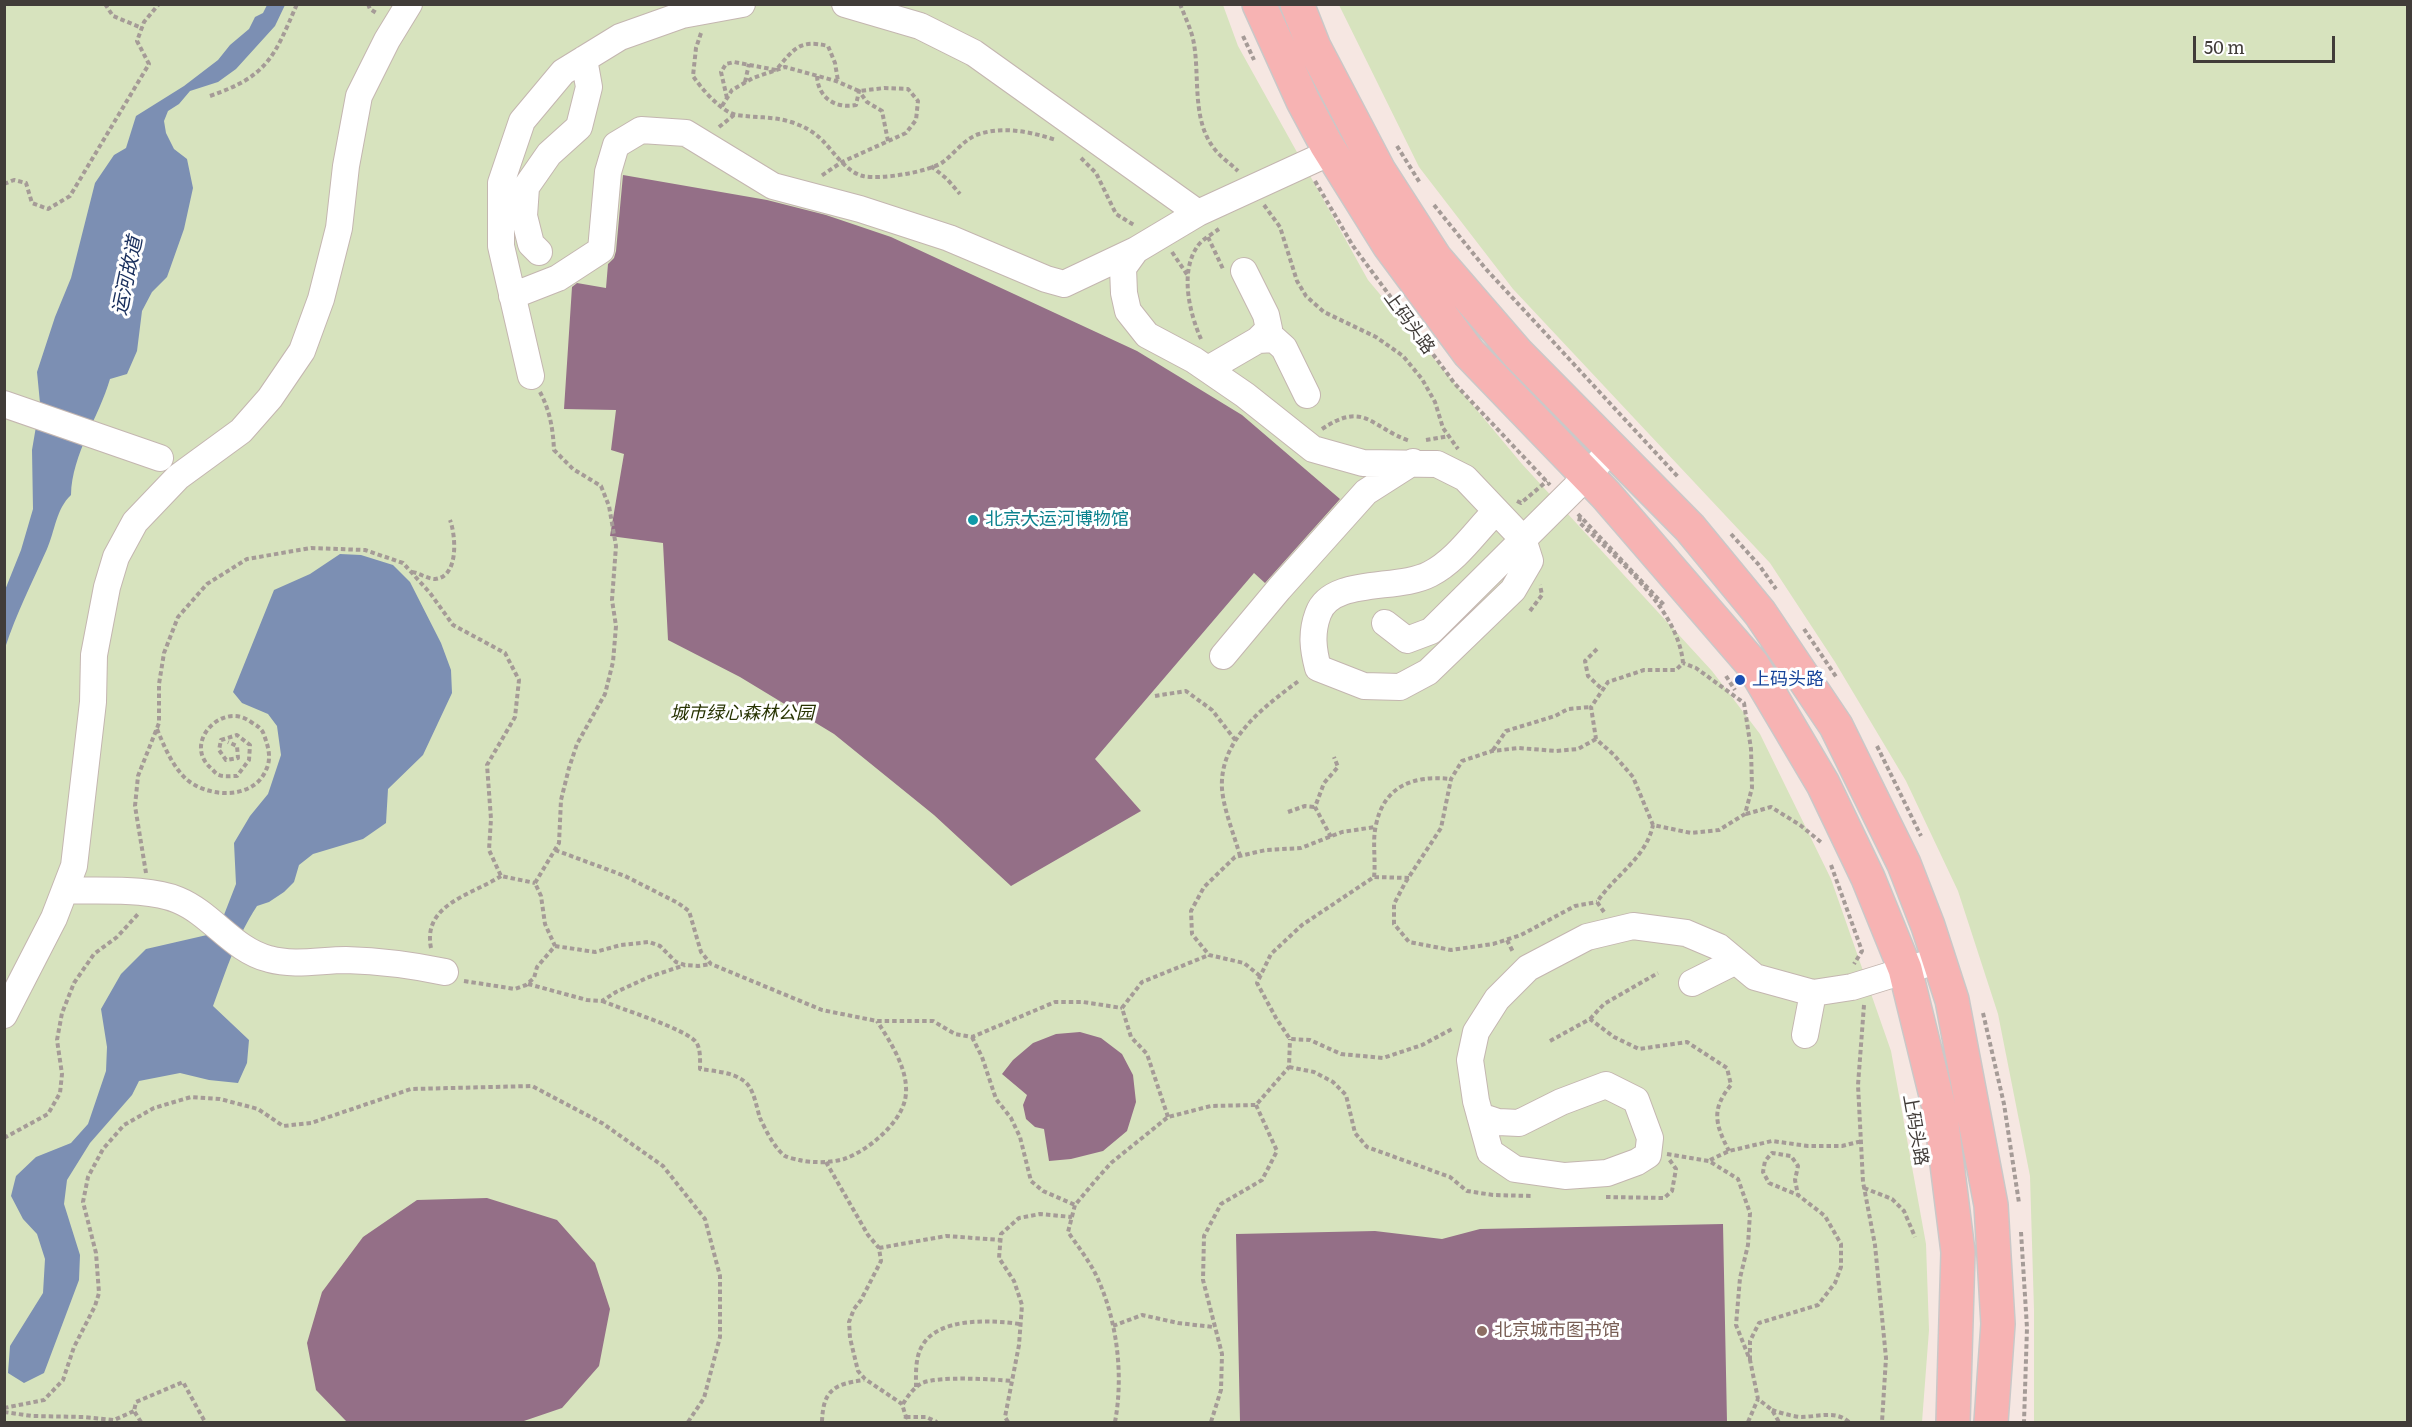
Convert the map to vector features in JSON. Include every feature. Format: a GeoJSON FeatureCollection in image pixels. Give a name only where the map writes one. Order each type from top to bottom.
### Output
{"type":"FeatureCollection","features":[{"type":"Feature","properties":{"kind":"main road","name":"上码头路"},"geometry":{"type":"LineString","coordinates":[[1259,4],[1303,101],[1318,158],[1389,245],[1469,353],[1587,476],[1752,664],[1823,784],[1869,878],[1905,969],[1941,1116],[1958,1252],[1953,1422]]}},
{"type":"Feature","properties":{"kind":"main road"},"geometry":{"type":"LineString","coordinates":[[1298,4],[1314,47],[1379,171],[1435,258],[1518,354],[1690,528],[1760,613],[1836,726],[1904,864],[1952,1000],[1991,1204],[1998,1323],[1991,1422]]}},
{"type":"Feature","properties":{"kind":"street"},"geometry":{"type":"LineString","coordinates":[[4,1015],[54,918],[74,866],[93,702],[94,655],[107,587],[116,557],[135,522],[178,477],[241,431],[270,398],[302,351],[321,299],[339,228],[345,166],[360,96],[387,40],[409,4]]}},
{"type":"Feature","properties":{"kind":"street"},"geometry":{"type":"LineString","coordinates":[[531,376],[501,246],[501,183],[522,121],[563,72],[620,37],[682,15],[742,4]]}},
{"type":"Feature","properties":{"kind":"street"},"geometry":{"type":"LineString","coordinates":[[845,4],[920,26],[974,53],[1197,213]]}},
{"type":"Feature","properties":{"kind":"street"},"geometry":{"type":"LineString","coordinates":[[539,252],[531,244],[524,216],[526,187],[549,154],[579,127],[589,87],[584,59]]}},
{"type":"Feature","properties":{"kind":"street"},"geometry":{"type":"LineString","coordinates":[[512,296],[558,278],[601,250],[608,172],[616,145],[641,130],[687,133],[773,186],[860,209],[949,238],[1046,279],[1064,284],[1147,244],[1197,213],[1259,202],[1318,158]]}},
{"type":"Feature","properties":{"kind":"street"},"geometry":{"type":"LineString","coordinates":[[1147,244],[1123,268],[1124,293],[1128,311],[1147,334],[1208,369],[1313,449],[1363,463],[1437,464],[1465,478],[1503,505],[1522,539],[1530,561],[1513,590],[1428,672],[1400,687],[1364,686],[1318,668],[1313,649],[1314,625],[1321,605],[1341,591],[1403,584],[1429,574],[1458,553],[1503,505]]}},
{"type":"Feature","properties":{"kind":"street"},"geometry":{"type":"LineString","coordinates":[[1208,369],[1258,340],[1269,329],[1266,315],[1235,274]]}},
{"type":"Feature","properties":{"kind":"street"},"geometry":{"type":"LineString","coordinates":[[1258,340],[1274,339],[1284,348],[1307,395]]}},
{"type":"Feature","properties":{"kind":"street"},"geometry":{"type":"LineString","coordinates":[[9,406],[154,457]]}},
{"type":"Feature","properties":{"kind":"street"},"geometry":{"type":"LineString","coordinates":[[1385,623],[1407,640],[1431,631],[1587,476],[1612,448]]}},
{"type":"Feature","properties":{"kind":"street"},"geometry":{"type":"LineString","coordinates":[[1223,657],[1279,589],[1366,492],[1413,462]]}},
{"type":"Feature","properties":{"kind":"street"},"geometry":{"type":"LineString","coordinates":[[65,890],[147,893],[178,900],[207,919],[236,943],[269,959],[302,963],[361,960],[404,964],[446,972]]}},
{"type":"Feature","properties":{"kind":"street"},"geometry":{"type":"LineString","coordinates":[[1480,1116],[1498,1122],[1518,1123],[1561,1102],[1606,1085],[1636,1100],[1650,1138],[1648,1155],[1637,1162],[1607,1173],[1565,1176],[1515,1169],[1490,1152],[1480,1116],[1470,1060],[1476,1032],[1497,999],[1528,968],[1587,937],[1633,926],[1686,933],[1719,947],[1755,977],[1813,993],[1852,987],[1939,960]]}},
{"type":"Feature","properties":{"kind":"street"},"geometry":{"type":"LineString","coordinates":[[1692,983],[1736,961]]}},
{"type":"Feature","properties":{"kind":"street"},"geometry":{"type":"LineString","coordinates":[[1805,1035],[1813,993]]}},
{"type":"Feature","properties":{"kind":"path"},"geometry":{"type":"LineString","coordinates":[[105,4],[113,16],[142,27]]}},
{"type":"Feature","properties":{"kind":"path"},"geometry":{"type":"LineString","coordinates":[[4,184],[14,180],[26,183],[32,203],[48,208],[70,196],[149,64],[137,41],[142,27],[159,4]]}},
{"type":"Feature","properties":{"kind":"path"},"geometry":{"type":"LineString","coordinates":[[210,96],[240,84],[260,70],[278,49],[297,4]]}},
{"type":"Feature","properties":{"kind":"path"},"geometry":{"type":"LineString","coordinates":[[1180,4],[1194,41],[1198,69],[1196,95],[1204,127],[1216,151],[1280,227],[1297,281],[1306,297],[1324,312],[1376,337],[1403,356],[1422,379],[1436,402],[1443,428],[1461,452]]}},
{"type":"Feature","properties":{"kind":"path"},"geometry":{"type":"LineString","coordinates":[[708,10],[696,48],[693,76],[704,92],[734,115],[761,116],[807,127],[842,162],[861,176],[884,178],[942,163],[958,147],[978,134],[1007,130],[1034,133],[1058,140]]}},
{"type":"Feature","properties":{"kind":"path"},"geometry":{"type":"LineString","coordinates":[[1242,33],[1256,63]]}},
{"type":"Feature","properties":{"kind":"path"},"geometry":{"type":"LineString","coordinates":[[776,70],[794,49],[811,42],[828,46],[835,63],[838,82]]}},
{"type":"Feature","properties":{"kind":"path"},"geometry":{"type":"LineString","coordinates":[[727,98],[721,72],[726,64],[734,62],[776,70]]}},
{"type":"Feature","properties":{"kind":"path"},"geometry":{"type":"LineString","coordinates":[[745,82],[749,64]]}},
{"type":"Feature","properties":{"kind":"path"},"geometry":{"type":"LineString","coordinates":[[722,106],[732,90],[745,82],[785,67],[838,82],[860,91],[884,88],[908,89],[918,101],[916,120],[906,133],[842,162],[818,178]]}},
{"type":"Feature","properties":{"kind":"path"},"geometry":{"type":"LineString","coordinates":[[817,76],[823,92],[832,104],[843,108],[856,105],[860,91]]}},
{"type":"Feature","properties":{"kind":"path"},"geometry":{"type":"LineString","coordinates":[[860,91],[867,102],[882,111],[888,141]]}},
{"type":"Feature","properties":{"kind":"path"},"geometry":{"type":"LineString","coordinates":[[719,127],[734,115]]}},
{"type":"Feature","properties":{"kind":"path"},"geometry":{"type":"LineString","coordinates":[[1079,156],[1096,173],[1116,214],[1147,244],[1168,247],[1188,276]]}},
{"type":"Feature","properties":{"kind":"path","name":"上码头路"},"geometry":{"type":"LineString","coordinates":[[1318,158],[1353,246],[1455,384],[1670,611]]}},
{"type":"Feature","properties":{"kind":"path"},"geometry":{"type":"LineString","coordinates":[[930,166],[947,179],[960,194]]}},
{"type":"Feature","properties":{"kind":"path"},"geometry":{"type":"LineString","coordinates":[[1203,342],[1190,304],[1187,267],[1197,245],[1222,227]]}},
{"type":"Feature","properties":{"kind":"path"},"geometry":{"type":"LineString","coordinates":[[1208,237],[1235,274]]}},
{"type":"Feature","properties":{"kind":"path"},"geometry":{"type":"LineString","coordinates":[[531,376],[547,406],[553,431],[554,450],[573,469],[601,486],[609,506],[616,546],[612,600],[616,626],[613,662],[605,694],[577,744],[569,768],[561,800],[559,843],[535,884]]}},
{"type":"Feature","properties":{"kind":"path"},"geometry":{"type":"LineString","coordinates":[[1307,444],[1317,433],[1335,420],[1358,415],[1376,422],[1393,435],[1409,441],[1449,436]]}},
{"type":"Feature","properties":{"kind":"path"},"geometry":{"type":"LineString","coordinates":[[1503,505],[1563,498],[1579,522],[1654,599],[1671,624],[1682,648],[1683,663],[1676,670],[1644,670],[1608,682],[1592,707],[1596,739],[1633,777],[1653,825],[1650,841],[1642,853],[1621,872],[1597,902],[1575,906],[1521,935],[1493,944],[1451,950],[1409,942],[1394,924],[1394,904],[1441,828],[1451,778],[1462,761],[1492,751],[1519,748],[1556,751],[1578,749],[1596,739]]}},
{"type":"Feature","properties":{"kind":"path"},"geometry":{"type":"LineString","coordinates":[[411,572],[420,573],[431,579],[441,578],[451,567],[455,534],[450,520]]}},
{"type":"Feature","properties":{"kind":"path"},"geometry":{"type":"LineString","coordinates":[[4,1138],[48,1114],[60,1094],[62,1074],[57,1040],[62,1013],[75,983],[94,954],[117,937],[148,904],[147,877],[135,806],[138,776],[157,728],[159,684],[164,653],[178,617],[207,584],[247,559],[311,548],[365,549],[403,563],[430,593],[453,626],[505,653],[519,680],[515,717],[487,765],[491,819],[489,850],[501,876]]}},
{"type":"Feature","properties":{"kind":"path"},"geometry":{"type":"LineString","coordinates":[[1597,649],[1585,661],[1588,676],[1603,690]]}},
{"type":"Feature","properties":{"kind":"path"},"geometry":{"type":"LineString","coordinates":[[1683,663],[1696,668],[1744,703],[1751,748],[1752,788],[1745,814]]}},
{"type":"Feature","properties":{"kind":"path"},"geometry":{"type":"LineString","coordinates":[[1725,674],[1751,713]]}},
{"type":"Feature","properties":{"kind":"path"},"geometry":{"type":"LineString","coordinates":[[1240,856],[1222,787],[1227,756],[1243,729],[1269,703],[1306,676]]}},
{"type":"Feature","properties":{"kind":"path"},"geometry":{"type":"LineString","coordinates":[[1155,696],[1186,692],[1212,710],[1236,741]]}},
{"type":"Feature","properties":{"kind":"path"},"geometry":{"type":"LineString","coordinates":[[1492,751],[1506,731],[1555,716],[1568,709],[1592,707]]}},
{"type":"Feature","properties":{"kind":"path"},"geometry":{"type":"LineString","coordinates":[[157,728],[168,755],[185,778],[212,792],[237,793],[257,784],[267,769],[269,750],[263,730],[245,717],[222,717],[205,730],[200,747],[204,764],[219,775],[237,776],[249,760],[250,745],[237,735],[221,740],[219,750],[226,760],[238,758],[237,746],[228,742]]}},
{"type":"Feature","properties":{"kind":"path"},"geometry":{"type":"LineString","coordinates":[[1331,837],[1315,807],[1324,783],[1338,767],[1334,757]]}},
{"type":"Feature","properties":{"kind":"path"},"geometry":{"type":"LineString","coordinates":[[1374,877],[1375,827],[1383,802],[1410,781],[1434,777],[1451,778]]}},
{"type":"Feature","properties":{"kind":"path"},"geometry":{"type":"LineString","coordinates":[[1288,812],[1305,806],[1315,807]]}},
{"type":"Feature","properties":{"kind":"path"},"geometry":{"type":"LineString","coordinates":[[1653,825],[1691,833],[1719,830],[1745,814],[1771,807],[1800,825],[1828,847],[1821,833]]}},
{"type":"Feature","properties":{"kind":"path"},"geometry":{"type":"LineString","coordinates":[[1209,955],[1192,934],[1191,911],[1204,887],[1235,857],[1266,850],[1301,848],[1342,832],[1375,827]]}},
{"type":"Feature","properties":{"kind":"path"},"geometry":{"type":"LineString","coordinates":[[555,850],[625,876],[678,903],[688,911],[701,952],[711,964]]}},
{"type":"Feature","properties":{"kind":"path"},"geometry":{"type":"LineString","coordinates":[[1843,879],[1831,856],[1833,871],[1862,951],[1852,967]]}},
{"type":"Feature","properties":{"kind":"path"},"geometry":{"type":"LineString","coordinates":[[535,884],[501,876],[488,885],[470,891],[437,915],[430,926],[428,936],[436,963],[446,972],[462,980],[516,989],[528,984],[534,978],[537,967],[555,946]]}},
{"type":"Feature","properties":{"kind":"path"},"geometry":{"type":"LineString","coordinates":[[1115,1422],[1120,1398],[1113,1326],[1094,1272],[1068,1232],[1075,1205],[1111,1163],[1168,1117],[1211,1106],[1256,1105],[1289,1067],[1290,1039],[1257,983],[1271,954],[1302,925],[1374,877],[1409,878]]}},
{"type":"Feature","properties":{"kind":"path"},"geometry":{"type":"LineString","coordinates":[[535,884],[541,896],[545,924],[555,946]]}},
{"type":"Feature","properties":{"kind":"path"},"geometry":{"type":"LineString","coordinates":[[1595,919],[1605,914],[1597,902]]}},
{"type":"Feature","properties":{"kind":"path"},"geometry":{"type":"LineString","coordinates":[[555,946],[595,952],[621,945],[650,942],[660,946],[676,962],[685,965]]}},
{"type":"Feature","properties":{"kind":"path"},"geometry":{"type":"LineString","coordinates":[[1122,1008],[1142,982],[1209,955],[1244,963],[1260,976]]}},
{"type":"Feature","properties":{"kind":"path"},"geometry":{"type":"LineString","coordinates":[[602,1001],[649,977],[685,965],[711,964],[822,1010],[877,1021],[933,1021],[955,1034],[972,1037],[1055,1002],[1083,1002],[1122,1008]]}},
{"type":"Feature","properties":{"kind":"path"},"geometry":{"type":"LineString","coordinates":[[1550,1041],[1590,1019],[1604,1004],[1658,973]]}},
{"type":"Feature","properties":{"kind":"path"},"geometry":{"type":"LineString","coordinates":[[528,984],[587,1000],[602,1001],[674,1028],[695,1041],[699,1049],[700,1069],[725,1073],[744,1081],[752,1091],[762,1122],[786,1156],[806,1162],[826,1162],[845,1158],[864,1148],[878,1138],[903,1108],[908,1090],[906,1078],[877,1021]]}},
{"type":"Feature","properties":{"kind":"path"},"geometry":{"type":"LineString","coordinates":[[1864,1001],[1858,1085],[1864,1188],[1875,1245],[1886,1358],[1882,1422]]}},
{"type":"Feature","properties":{"kind":"path"},"geometry":{"type":"LineString","coordinates":[[1122,1008],[1131,1037],[1147,1054],[1168,1117]]}},
{"type":"Feature","properties":{"kind":"path"},"geometry":{"type":"LineString","coordinates":[[1590,1019],[1614,1037],[1639,1049],[1687,1042],[1727,1068],[1731,1085],[1720,1098],[1716,1120],[1729,1151]]}},
{"type":"Feature","properties":{"kind":"path"},"geometry":{"type":"LineString","coordinates":[[1290,1039],[1310,1040],[1341,1054],[1383,1058],[1422,1045],[1453,1029],[1458,1021]]}},
{"type":"Feature","properties":{"kind":"path"},"geometry":{"type":"LineString","coordinates":[[972,1037],[982,1057],[996,1099],[1011,1118],[1020,1137],[1031,1181],[1043,1191],[1075,1205]]}},
{"type":"Feature","properties":{"kind":"path"},"geometry":{"type":"LineString","coordinates":[[4,1410],[44,1400],[63,1380],[74,1347],[95,1306],[99,1293],[96,1253],[83,1202],[88,1177],[103,1149],[124,1125],[154,1108],[191,1097],[220,1099],[258,1109],[282,1126],[311,1123],[411,1089],[532,1086],[602,1123],[663,1166],[705,1219],[720,1276],[720,1337],[704,1398],[688,1422]]}},
{"type":"Feature","properties":{"kind":"path"},"geometry":{"type":"LineString","coordinates":[[1211,1422],[1221,1390],[1222,1354],[1213,1327],[1203,1280],[1204,1236],[1221,1204],[1262,1180],[1277,1151],[1256,1105]]}},
{"type":"Feature","properties":{"kind":"path"},"geometry":{"type":"LineString","coordinates":[[1709,1161],[1729,1151],[1772,1141],[1808,1146],[1842,1146],[1862,1141]]}},
{"type":"Feature","properties":{"kind":"path"},"geometry":{"type":"LineString","coordinates":[[1649,1151],[1709,1161],[1738,1179],[1750,1213],[1748,1245],[1740,1278],[1736,1325],[1750,1360],[1758,1398],[1748,1422]]}},
{"type":"Feature","properties":{"kind":"path"},"geometry":{"type":"LineString","coordinates":[[1750,1360],[1750,1341],[1759,1323],[1818,1305],[1835,1282],[1841,1267],[1841,1244],[1826,1216],[1798,1195],[1769,1183],[1763,1172],[1765,1161],[1772,1153],[1791,1156],[1798,1166],[1795,1180],[1798,1195]]}},
{"type":"Feature","properties":{"kind":"path"},"geometry":{"type":"LineString","coordinates":[[826,1162],[868,1235],[879,1248],[881,1261],[849,1322],[854,1358],[858,1371],[865,1380],[902,1404],[906,1417],[904,1422]]}},
{"type":"Feature","properties":{"kind":"path"},"geometry":{"type":"LineString","coordinates":[[1864,1188],[1892,1199],[1904,1211],[1915,1237]]}},
{"type":"Feature","properties":{"kind":"path"},"geometry":{"type":"LineString","coordinates":[[1006,1421],[1022,1305],[1014,1281],[999,1258],[1001,1234],[1019,1218],[1040,1214],[1072,1217]]}},
{"type":"Feature","properties":{"kind":"path"},"geometry":{"type":"LineString","coordinates":[[879,1248],[946,1236],[1001,1240]]}},
{"type":"Feature","properties":{"kind":"path"},"geometry":{"type":"LineString","coordinates":[[1113,1326],[1142,1315],[1213,1327]]}},
{"type":"Feature","properties":{"kind":"path"},"geometry":{"type":"LineString","coordinates":[[916,1387],[916,1366],[920,1348],[936,1330],[967,1323],[998,1321],[1020,1324]]}},
{"type":"Feature","properties":{"kind":"path"},"geometry":{"type":"LineString","coordinates":[[902,1404],[916,1387],[923,1383],[991,1379],[1012,1381]]}},
{"type":"Feature","properties":{"kind":"path"},"geometry":{"type":"LineString","coordinates":[[822,1422],[826,1396],[833,1388],[848,1382],[865,1380]]}},
{"type":"Feature","properties":{"kind":"path"},"geometry":{"type":"LineString","coordinates":[[141,1422],[134,1411],[136,1402],[183,1382],[205,1422]]}},
{"type":"Feature","properties":{"kind":"path"},"geometry":{"type":"LineString","coordinates":[[1758,1398],[1772,1410],[1779,1422]]}},
{"type":"Feature","properties":{"kind":"path"},"geometry":{"type":"LineString","coordinates":[[4,1410],[32,1416],[114,1420],[134,1411]]}},
{"type":"Feature","properties":{"kind":"path"},"geometry":{"type":"LineString","coordinates":[[1772,1410],[1801,1417],[1831,1415],[1847,1419],[1849,1422]]}},
{"type":"Feature","properties":{"kind":"path"},"geometry":{"type":"LineString","coordinates":[[906,1417],[926,1417],[937,1422]]}},
{"type":"Feature","properties":{"kind":"green space","name":"城市绿心森林公园"},"geometry":{"type":"Polygon","coordinates":[[[5,5],[1223,5],[1238,46],[1368,280],[1522,464],[1712,671],[1760,734],[1831,879],[1891,1051],[1926,1244],[1929,1330],[1922,1422],[5,1422],[5,5]]]}},
{"type":"Feature","properties":{"kind":"green space"},"geometry":{"type":"Polygon","coordinates":[[[1339,5],[2407,5],[2407,1422],[2034,1422],[2034,1310],[2030,1176],[1998,1014],[1958,891],[1906,781],[1835,662],[1770,563],[1513,289],[1419,167],[1339,5]]]}},
{"type":"Feature","properties":{"kind":"water","name":"运河故道"},"geometry":{"type":"Polygon","coordinates":[[[267,5],[285,5],[275,26],[236,69],[218,82],[190,91],[179,104],[168,111],[164,121],[166,133],[174,149],[187,159],[193,188],[184,229],[167,277],[152,292],[142,311],[137,351],[127,374],[110,379],[81,450],[71,495],[59,513],[47,549],[5,648],[5,590],[21,550],[33,509],[32,450],[40,403],[37,372],[71,278],[95,183],[114,155],[126,148],[136,116],[184,86],[218,60],[230,45],[249,29],[255,17],[263,13],[267,5]]]}},
{"type":"Feature","properties":{"kind":"water"},"geometry":{"type":"Polygon","coordinates":[[[340,554],[361,555],[393,565],[410,582],[441,643],[451,670],[452,693],[423,755],[388,789],[386,823],[363,839],[313,854],[299,865],[294,882],[269,902],[257,906],[249,919],[232,955],[213,1006],[249,1040],[247,1063],[238,1083],[209,1080],[180,1073],[139,1081],[132,1095],[90,1143],[67,1180],[64,1204],[80,1255],[79,1280],[44,1373],[24,1383],[8,1373],[10,1346],[43,1293],[45,1259],[37,1234],[23,1219],[11,1196],[16,1176],[36,1157],[71,1143],[88,1124],[106,1071],[107,1047],[101,1009],[121,974],[146,949],[207,935],[222,920],[236,884],[234,843],[250,816],[268,794],[281,755],[277,726],[268,714],[242,703],[233,692],[274,590],[310,574],[340,554]]]}},
{"type":"Feature","properties":{"kind":"building","name":"北京大运河博物馆"},"geometry":{"type":"Polygon","coordinates":[[[623,175],[767,200],[826,215],[891,237],[1137,351],[1242,415],[1340,499],[1265,583],[1254,573],[1095,759],[1141,811],[1011,886],[934,815],[834,734],[740,677],[668,640],[663,543],[610,536],[624,454],[611,450],[616,410],[564,409],[572,287],[577,283],[606,288],[608,264],[614,258],[616,251],[623,175]]]}},
{"type":"Feature","properties":{"kind":"building"},"geometry":{"type":"Polygon","coordinates":[[[1080,1032],[1101,1038],[1122,1054],[1133,1075],[1136,1102],[1127,1131],[1103,1151],[1071,1159],[1049,1161],[1044,1129],[1035,1127],[1026,1119],[1023,1105],[1027,1095],[1002,1074],[1013,1060],[1033,1043],[1056,1034],[1080,1032]]]}},
{"type":"Feature","properties":{"kind":"building"},"geometry":{"type":"Polygon","coordinates":[[[487,1198],[557,1220],[595,1263],[610,1309],[599,1366],[562,1408],[521,1422],[347,1422],[316,1390],[307,1343],[322,1292],[363,1237],[417,1200],[487,1198]]]}},
{"type":"Feature","properties":{"kind":"building","name":"北京城市图书馆"},"geometry":{"type":"Polygon","coordinates":[[[1723,1224],[1727,1422],[1240,1422],[1236,1234],[1375,1231],[1442,1239],[1480,1229],[1723,1224]]]}},
{"type":"Feature","properties":{"kind":"place","name":"北京大运河博物馆"},"geometry":{"type":"Point","coordinates":[973,520]}},
{"type":"Feature","properties":{"kind":"place","name":"上码头路"},"geometry":{"type":"Point","coordinates":[1740,680]}},
{"type":"Feature","properties":{"kind":"place","name":"北京城市图书馆"},"geometry":{"type":"Point","coordinates":[1482,1331]}}]}
